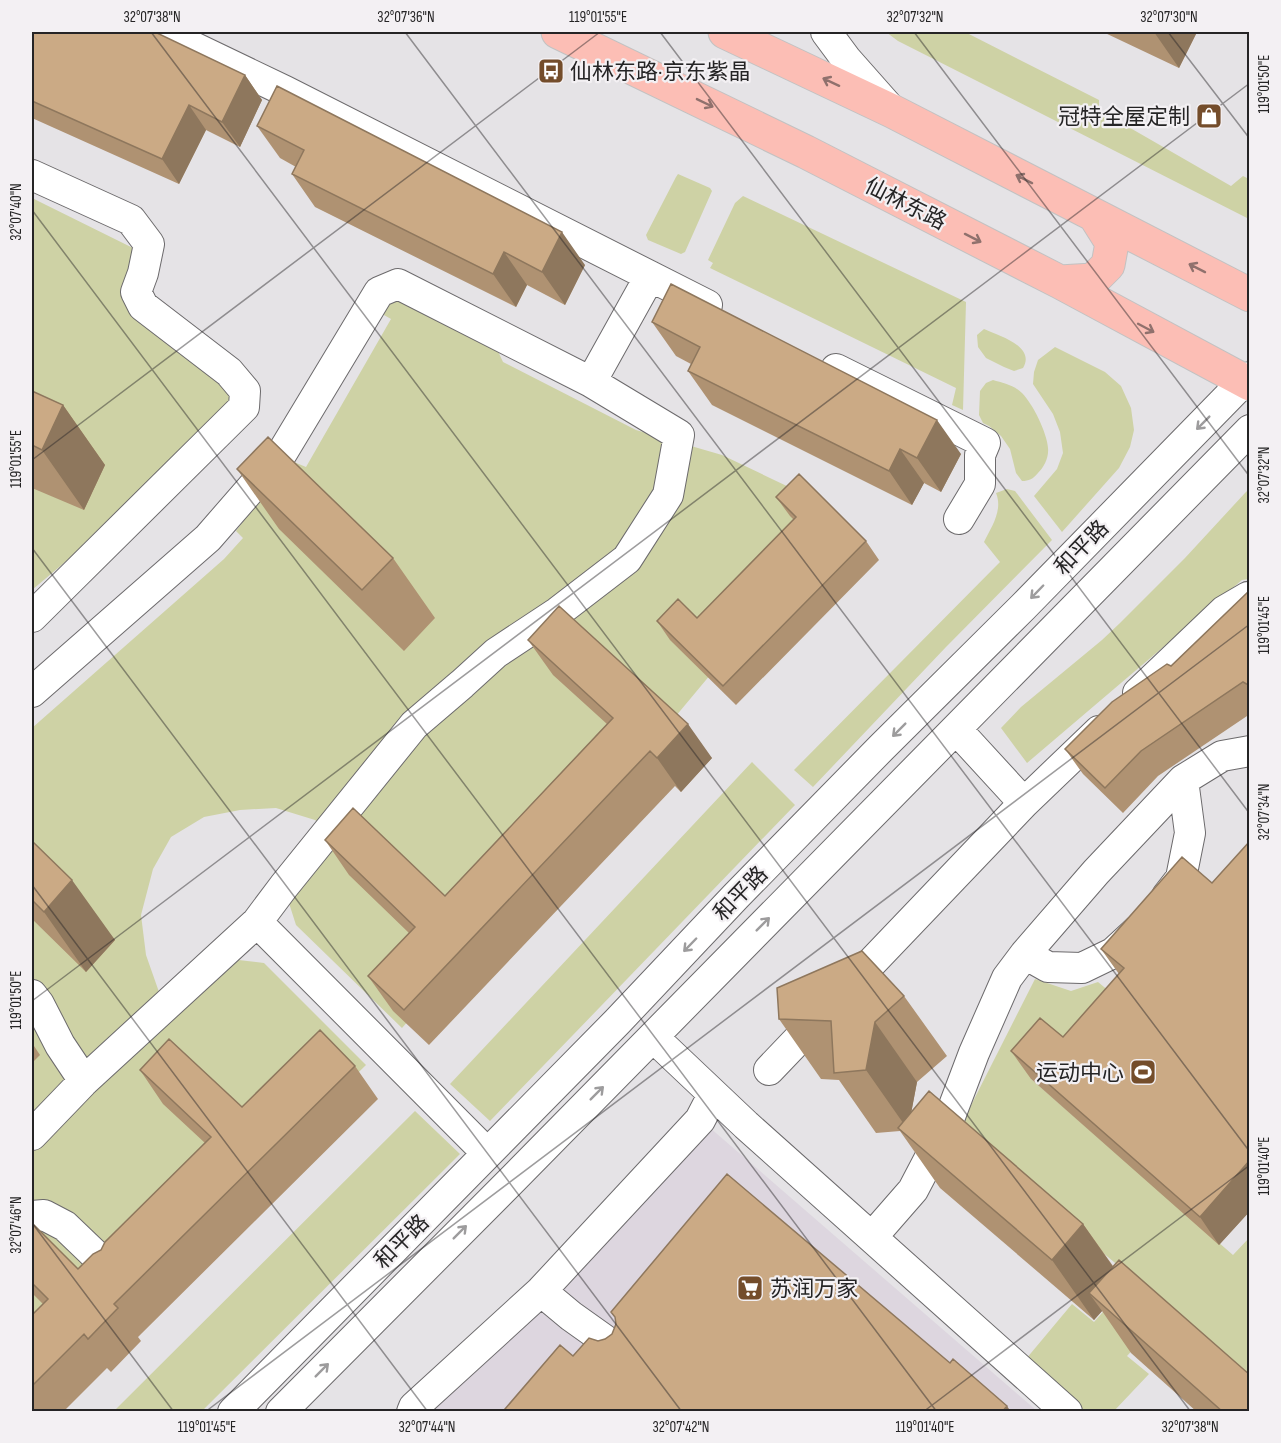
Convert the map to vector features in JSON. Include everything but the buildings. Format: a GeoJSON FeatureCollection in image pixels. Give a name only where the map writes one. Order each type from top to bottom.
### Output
{"type":"FeatureCollection","features":[{"type":"Feature","properties":{"kind":"main road","name":"仙林东路"},"geometry":{"type":"LineString","coordinates":[[558,32],[806,152],[1248,381]]}},
{"type":"Feature","properties":{"kind":"main road"},"geometry":{"type":"LineString","coordinates":[[724,32],[892,111],[1250,295]]}},
{"type":"Feature","properties":{"kind":"main road"},"geometry":{"type":"LineString","coordinates":[[1060,282],[1093,280],[1108,265],[1112,243],[1095,216]]}},
{"type":"Feature","properties":{"kind":"street"},"geometry":{"type":"LineString","coordinates":[[162,32],[296,96],[733,318]]}},
{"type":"Feature","properties":{"kind":"street"},"geometry":{"type":"LineString","coordinates":[[762,32],[768,32]]}},
{"type":"Feature","properties":{"kind":"street"},"geometry":{"type":"LineString","coordinates":[[826,32],[846,59],[892,111]]}},
{"type":"Feature","properties":{"kind":"street"},"geometry":{"type":"LineString","coordinates":[[32,175],[131,220],[149,244],[136,292],[143,306],[229,372],[245,391],[244,407],[32,616]]}},
{"type":"Feature","properties":{"kind":"street"},"geometry":{"type":"LineString","coordinates":[[591,382],[650,276]]}},
{"type":"Feature","properties":{"kind":"street"},"geometry":{"type":"LineString","coordinates":[[32,692],[208,538],[282,453],[379,292],[398,284],[591,382],[679,435],[668,495],[627,559],[558,612],[496,653],[414,725],[257,922],[84,1081],[32,1135]]}},
{"type":"Feature","properties":{"kind":"street"},"geometry":{"type":"LineString","coordinates":[[817,360],[985,443],[980,455],[980,484],[959,519]]}},
{"type":"Feature","properties":{"kind":"street","name":"和平路"},"geometry":{"type":"LineString","coordinates":[[233,1412],[617,1022],[873,756],[1248,381]]}},
{"type":"Feature","properties":{"kind":"street","name":"和平路"},"geometry":{"type":"LineString","coordinates":[[281,1412],[1250,430]]}},
{"type":"Feature","properties":{"kind":"street"},"geometry":{"type":"LineString","coordinates":[[769,1070],[1024,803],[1224,611],[1250,598]]}},
{"type":"Feature","properties":{"kind":"street"},"geometry":{"type":"LineString","coordinates":[[956,729],[1024,803]]}},
{"type":"Feature","properties":{"kind":"street"},"geometry":{"type":"LineString","coordinates":[[872,1237],[913,1190],[946,1127],[974,1053],[1007,978],[1025,954],[1096,872],[1183,780],[1222,756],[1250,751]]}},
{"type":"Feature","properties":{"kind":"street"},"geometry":{"type":"LineString","coordinates":[[1025,954],[1048,967],[1082,968],[1113,953],[1150,919],[1181,878],[1190,833],[1183,780]]}},
{"type":"Feature","properties":{"kind":"street"},"geometry":{"type":"LineString","coordinates":[[257,922],[487,1153]]}},
{"type":"Feature","properties":{"kind":"street"},"geometry":{"type":"LineString","coordinates":[[32,995],[60,1045],[84,1081]]}},
{"type":"Feature","properties":{"kind":"street"},"geometry":{"type":"LineString","coordinates":[[653,1037],[713,1095],[1067,1412]]}},
{"type":"Feature","properties":{"kind":"street"},"geometry":{"type":"LineString","coordinates":[[412,1412],[414,1407],[542,1291],[700,1120],[713,1095]]}},
{"type":"Feature","properties":{"kind":"street"},"geometry":{"type":"LineString","coordinates":[[32,1216],[44,1215],[65,1226],[112,1271]]}},
{"type":"Feature","properties":{"kind":"street"},"geometry":{"type":"LineString","coordinates":[[542,1291],[571,1316],[616,1348]]}},
{"type":"Feature","properties":{"kind":"shaded area"},"geometry":{"type":"Polygon","coordinates":[[[709,1127],[1036,1410],[1036,1411],[421,1412],[709,1127]]]}},
{"type":"Feature","properties":{"kind":"green space"},"geometry":{"type":"Polygon","coordinates":[[[886,32],[965,32],[1099,100],[1099,110],[1231,186],[1243,176],[1249,179],[1249,219],[898,41],[886,32]]]}},
{"type":"Feature","properties":{"kind":"green space"},"geometry":{"type":"Polygon","coordinates":[[[678,174],[712,191],[685,252],[681,254],[648,240],[646,235],[678,174]]]}},
{"type":"Feature","properties":{"kind":"green space"},"geometry":{"type":"Polygon","coordinates":[[[743,196],[966,302],[963,410],[952,405],[956,388],[710,268],[713,263],[708,260],[735,203],[743,196]]]}},
{"type":"Feature","properties":{"kind":"green space"},"geometry":{"type":"Polygon","coordinates":[[[32,198],[137,250],[126,288],[230,387],[233,399],[90,541],[32,590],[32,198]]]}},
{"type":"Feature","properties":{"kind":"green space"},"geometry":{"type":"Polygon","coordinates":[[[401,297],[496,347],[503,362],[636,430],[722,455],[791,488],[828,534],[650,747],[402,1028],[296,925],[288,900],[336,837],[315,820],[276,808],[240,810],[204,817],[171,837],[153,869],[141,915],[146,955],[159,992],[230,959],[264,963],[366,1065],[32,1392],[32,728],[224,559],[243,538],[236,531],[289,460],[306,467],[391,319],[377,311],[401,297]]]}},
{"type":"Feature","properties":{"kind":"green space"},"geometry":{"type":"Polygon","coordinates":[[[984,329],[1020,348],[1026,360],[1023,368],[1014,371],[986,358],[978,347],[977,335],[984,329]]]}},
{"type":"Feature","properties":{"kind":"green space"},"geometry":{"type":"Polygon","coordinates":[[[1055,347],[1105,372],[1121,386],[1131,408],[1134,430],[1130,447],[1119,468],[1062,532],[1034,496],[1057,469],[1063,453],[1060,432],[1053,414],[1033,384],[1038,360],[1055,347]]]}},
{"type":"Feature","properties":{"kind":"green space"},"geometry":{"type":"Polygon","coordinates":[[[993,380],[1012,386],[1022,393],[1035,411],[1045,435],[1048,448],[1047,459],[1040,471],[1029,480],[1022,481],[1016,473],[1010,449],[1001,436],[983,423],[979,415],[980,391],[986,383],[993,380]]]}},
{"type":"Feature","properties":{"kind":"green space"},"geometry":{"type":"Polygon","coordinates":[[[1007,489],[1015,491],[1052,540],[813,787],[794,770],[1000,562],[984,542],[997,512],[996,493],[1007,489]]]}},
{"type":"Feature","properties":{"kind":"green space"},"geometry":{"type":"Polygon","coordinates":[[[1249,489],[1249,579],[1242,580],[1027,763],[1001,728],[1021,707],[1120,623],[1249,489]]]}},
{"type":"Feature","properties":{"kind":"green space"},"geometry":{"type":"Polygon","coordinates":[[[752,762],[795,805],[490,1121],[450,1084],[752,762]]]}},
{"type":"Feature","properties":{"kind":"green space"},"geometry":{"type":"Polygon","coordinates":[[[1035,979],[1071,991],[1098,982],[1127,1006],[1087,1051],[1062,1037],[1031,1079],[1233,1255],[1249,1238],[1249,1378],[1169,1310],[1127,1356],[1149,1374],[1114,1411],[1085,1411],[1026,1359],[1072,1304],[1094,1322],[1133,1278],[958,1131],[1035,979]]]}},
{"type":"Feature","properties":{"kind":"green space"},"geometry":{"type":"Polygon","coordinates":[[[415,1111],[460,1154],[202,1411],[114,1411],[415,1111]]]}},
{"type":"Feature","properties":{"kind":"place","name":"仙林东路·京东紫晶"},"geometry":{"type":"Point","coordinates":[551,71]}},
{"type":"Feature","properties":{"kind":"place","name":"冠特全屋定制"},"geometry":{"type":"Point","coordinates":[1209,116]}},
{"type":"Feature","properties":{"kind":"place","name":"运动中心"},"geometry":{"type":"Point","coordinates":[1143,1072]}},
{"type":"Feature","properties":{"kind":"place","name":"苏润万家"},"geometry":{"type":"Point","coordinates":[750,1288]}}]}
